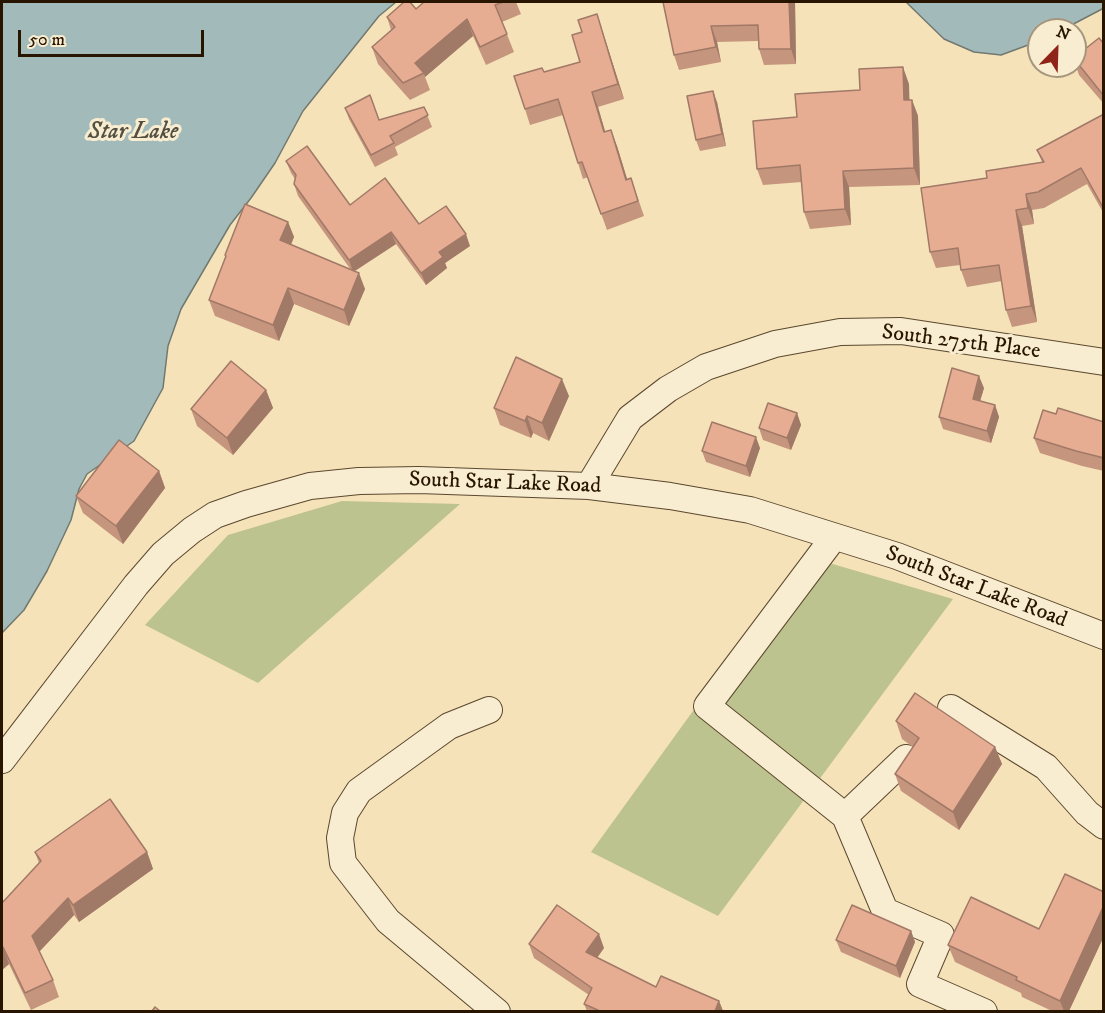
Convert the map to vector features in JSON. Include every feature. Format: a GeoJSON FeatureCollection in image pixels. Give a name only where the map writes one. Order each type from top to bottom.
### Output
{"type":"FeatureCollection","features":[{"type":"Feature","properties":{"kind":"street","name":"South 275th Place"},"geometry":{"type":"LineString","coordinates":[[589,486],[630,418],[668,389],[706,368],[775,344],[840,332],[901,331],[1104,362]]}},
{"type":"Feature","properties":{"kind":"street","name":"South Star Lake Road"},"geometry":{"type":"LineString","coordinates":[[2,760],[136,585],[164,554],[192,530],[215,515],[310,486],[359,481],[419,480],[589,486],[670,496],[750,510],[897,556],[1104,636]]}},
{"type":"Feature","properties":{"kind":"street"},"geometry":{"type":"LineString","coordinates":[[834,537],[707,706],[845,816],[885,911],[941,935],[920,984],[984,1011]]}},
{"type":"Feature","properties":{"kind":"street"},"geometry":{"type":"LineString","coordinates":[[951,708],[1046,767],[1087,813],[1104,826]]}},
{"type":"Feature","properties":{"kind":"street"},"geometry":{"type":"LineString","coordinates":[[489,710],[449,726],[360,791],[351,801],[341,826],[340,851],[343,863],[388,921],[497,1011]]}},
{"type":"Feature","properties":{"kind":"street"},"geometry":{"type":"LineString","coordinates":[[845,816],[906,758]]}},
{"type":"Feature","properties":{"kind":"green space"},"geometry":{"type":"Polygon","coordinates":[[[342,501],[460,504],[258,683],[145,625],[228,535],[342,501]]]}},
{"type":"Feature","properties":{"kind":"green space"},"geometry":{"type":"Polygon","coordinates":[[[805,556],[953,599],[718,916],[591,852],[805,556]]]}},
{"type":"Feature","properties":{"kind":"water","name":"Star Lake"},"geometry":{"type":"Polygon","coordinates":[[[2,2],[396,2],[379,16],[303,111],[275,163],[230,225],[181,309],[168,346],[163,388],[134,441],[87,474],[79,489],[71,520],[47,571],[24,610],[2,633],[2,2]]]}},
{"type":"Feature","properties":{"kind":"water"},"geometry":{"type":"Polygon","coordinates":[[[906,2],[1103,2],[1104,8],[1085,18],[1027,18],[1027,45],[1001,55],[974,52],[944,39],[906,2]]]}},
{"type":"Feature","properties":{"kind":"building"},"geometry":{"type":"Polygon","coordinates":[[[404,2],[410,2],[416,9],[424,2],[503,2],[495,5],[507,34],[480,47],[467,19],[415,63],[424,73],[403,83],[372,47],[395,27],[387,17],[404,2]]]}},
{"type":"Feature","properties":{"kind":"building"},"geometry":{"type":"Polygon","coordinates":[[[663,2],[789,2],[791,49],[759,49],[758,25],[711,26],[716,47],[674,55],[663,2]]]}},
{"type":"Feature","properties":{"kind":"building"},"geometry":{"type":"Polygon","coordinates":[[[597,14],[618,84],[592,92],[604,132],[611,130],[626,180],[631,178],[638,201],[601,214],[582,162],[578,163],[558,99],[525,109],[514,76],[542,68],[544,72],[580,62],[572,35],[582,32],[578,20],[597,14]]]}},
{"type":"Feature","properties":{"kind":"building"},"geometry":{"type":"Polygon","coordinates":[[[1099,38],[1104,44],[1104,96],[1087,75],[1087,48],[1099,38]]]}},
{"type":"Feature","properties":{"kind":"building"},"geometry":{"type":"Polygon","coordinates":[[[903,67],[904,100],[912,100],[914,168],[843,171],[845,209],[804,212],[800,165],[757,169],[753,121],[797,117],[795,94],[860,90],[859,69],[903,67]]]}},
{"type":"Feature","properties":{"kind":"building"},"geometry":{"type":"Polygon","coordinates":[[[713,91],[722,134],[696,140],[687,96],[713,91]]]}},
{"type":"Feature","properties":{"kind":"building"},"geometry":{"type":"Polygon","coordinates":[[[370,95],[379,120],[424,107],[428,115],[390,136],[394,143],[371,155],[345,108],[370,95]]]}},
{"type":"Feature","properties":{"kind":"building"},"geometry":{"type":"Polygon","coordinates":[[[1104,114],[1104,209],[1081,168],[1038,192],[1026,194],[1028,208],[1016,210],[1031,306],[1006,310],[999,265],[961,270],[958,248],[930,252],[921,188],[987,178],[986,171],[1044,162],[1037,150],[1104,114]]]}},
{"type":"Feature","properties":{"kind":"building"},"geometry":{"type":"Polygon","coordinates":[[[307,146],[350,205],[385,178],[419,224],[446,206],[466,234],[439,252],[443,257],[421,273],[391,232],[349,260],[294,184],[296,175],[286,161],[307,146]]]}},
{"type":"Feature","properties":{"kind":"building"},"geometry":{"type":"Polygon","coordinates":[[[245,204],[288,222],[280,240],[359,273],[344,310],[288,288],[273,325],[209,300],[245,204]]]}},
{"type":"Feature","properties":{"kind":"building"},"geometry":{"type":"Polygon","coordinates":[[[516,357],[562,379],[542,423],[527,416],[525,421],[494,408],[516,357]]]}},
{"type":"Feature","properties":{"kind":"building"},"geometry":{"type":"Polygon","coordinates":[[[231,361],[266,390],[227,438],[191,409],[231,361]]]}},
{"type":"Feature","properties":{"kind":"building"},"geometry":{"type":"Polygon","coordinates":[[[952,368],[979,376],[973,399],[995,405],[987,431],[939,417],[952,368]]]}},
{"type":"Feature","properties":{"kind":"building"},"geometry":{"type":"Polygon","coordinates":[[[768,403],[797,413],[787,438],[759,428],[768,403]]]}},
{"type":"Feature","properties":{"kind":"building"},"geometry":{"type":"Polygon","coordinates":[[[1058,408],[1104,422],[1104,458],[1034,438],[1043,410],[1056,414],[1058,408]]]}},
{"type":"Feature","properties":{"kind":"building"},"geometry":{"type":"Polygon","coordinates":[[[712,422],[756,437],[746,466],[702,451],[712,422]]]}},
{"type":"Feature","properties":{"kind":"building"},"geometry":{"type":"Polygon","coordinates":[[[119,440],[159,471],[116,526],[76,496],[119,440]]]}},
{"type":"Feature","properties":{"kind":"building"},"geometry":{"type":"Polygon","coordinates":[[[915,693],[995,747],[953,812],[895,774],[919,738],[896,721],[915,693]]]}},
{"type":"Feature","properties":{"kind":"building"},"geometry":{"type":"Polygon","coordinates":[[[110,799],[147,852],[73,905],[68,898],[32,936],[53,980],[25,993],[2,948],[2,903],[41,861],[35,852],[110,799]]]}},
{"type":"Feature","properties":{"kind":"building"},"geometry":{"type":"Polygon","coordinates":[[[1065,874],[1104,892],[1104,905],[1060,1001],[1016,980],[1017,977],[948,945],[971,897],[1039,929],[1065,874]]]}},
{"type":"Feature","properties":{"kind":"building"},"geometry":{"type":"Polygon","coordinates":[[[557,905],[599,934],[586,952],[656,987],[661,976],[719,1001],[715,1011],[600,1011],[584,1004],[592,988],[529,944],[557,905]]]}},
{"type":"Feature","properties":{"kind":"building"},"geometry":{"type":"Polygon","coordinates":[[[852,905],[911,931],[896,966],[836,940],[852,905]]]}}]}
